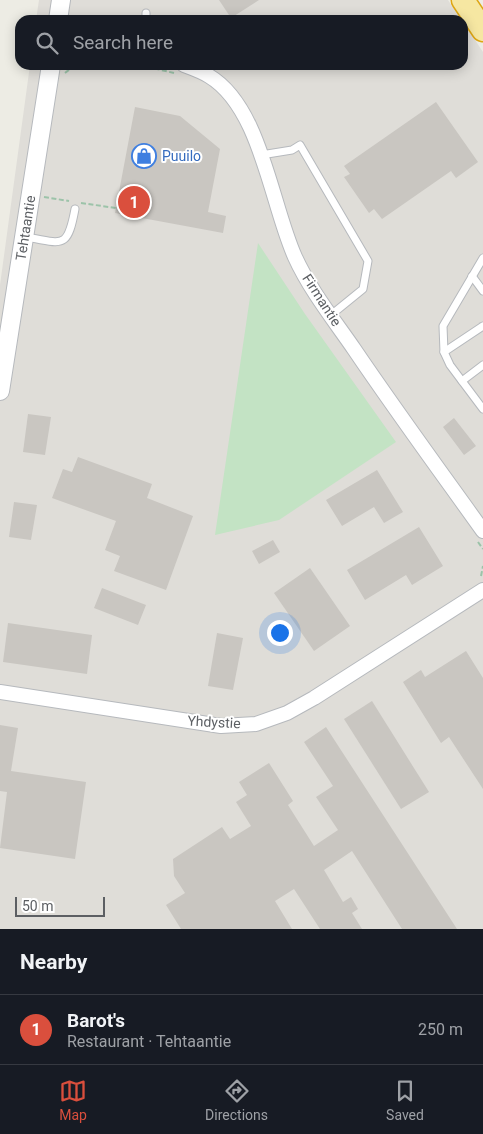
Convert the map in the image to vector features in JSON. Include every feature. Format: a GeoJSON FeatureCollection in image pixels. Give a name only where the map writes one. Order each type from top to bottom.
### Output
{"type":"FeatureCollection","features":[{"type":"Feature","properties":{"kind":"highway"},"geometry":{"type":"LineString","coordinates":[[463,0],[483,30]]}},
{"type":"Feature","properties":{"kind":"street"},"geometry":{"type":"LineString","coordinates":[[59,15],[61,0]]}},
{"type":"Feature","properties":{"kind":"street","name":"Tehtaantie"},"geometry":{"type":"LineString","coordinates":[[1,382],[50,70]]}},
{"type":"Feature","properties":{"kind":"street","name":"Firmantie"},"geometry":{"type":"LineString","coordinates":[[196,70],[210,76],[231,96],[246,120],[261,155],[279,214],[296,258],[331,315],[483,532]]}},
{"type":"Feature","properties":{"kind":"street","name":"Yhdystie"},"geometry":{"type":"LineString","coordinates":[[0,692],[221,726],[256,724],[287,713],[314,698],[482,585]]}},
{"type":"Feature","properties":{"kind":"lane"},"geometry":{"type":"LineString","coordinates":[[261,155],[292,150],[300,146],[368,261],[363,289],[331,315]]}},
{"type":"Feature","properties":{"kind":"lane"},"geometry":{"type":"LineString","coordinates":[[24,237],[58,242],[65,240],[70,234],[75,209]]}},
{"type":"Feature","properties":{"kind":"lane"},"geometry":{"type":"LineString","coordinates":[[483,258],[443,326],[444,352],[450,365],[483,409]]}},
{"type":"Feature","properties":{"kind":"lane"},"geometry":{"type":"LineString","coordinates":[[472,276],[483,291]]}},
{"type":"Feature","properties":{"kind":"lane"},"geometry":{"type":"LineString","coordinates":[[444,352],[483,326]]}},
{"type":"Feature","properties":{"kind":"lane"},"geometry":{"type":"LineString","coordinates":[[462,381],[483,365]]}},
{"type":"Feature","properties":{"kind":"path"},"geometry":{"type":"LineString","coordinates":[[482,585],[483,566]]}},
{"type":"Feature","properties":{"kind":"shaded area"},"geometry":{"type":"Polygon","coordinates":[[[39,0],[448,0],[458,15],[37,15],[39,0]]]}},
{"type":"Feature","properties":{"kind":"shaded area"},"geometry":{"type":"Polygon","coordinates":[[[468,30],[483,52],[483,929],[0,929],[0,285],[29,70],[468,70],[468,30]]]}},
{"type":"Feature","properties":{"kind":"green space"},"geometry":{"type":"Polygon","coordinates":[[[258,243],[305,314],[396,442],[279,520],[215,535],[258,243]]]}},
{"type":"Feature","properties":{"kind":"building"},"geometry":{"type":"Polygon","coordinates":[[[219,0],[259,0],[236,15],[229,15],[219,0]]]}},
{"type":"Feature","properties":{"kind":"building"},"geometry":{"type":"Polygon","coordinates":[[[436,102],[478,162],[456,178],[451,171],[382,219],[374,209],[369,213],[344,177],[350,174],[344,166],[436,102]]]}},
{"type":"Feature","properties":{"kind":"building"},"geometry":{"type":"Polygon","coordinates":[[[135,107],[180,116],[220,149],[208,212],[226,216],[223,233],[115,213],[135,107]]]}},
{"type":"Feature","properties":{"kind":"building"},"geometry":{"type":"Polygon","coordinates":[[[28,414],[51,417],[45,455],[23,452],[28,414]]]}},
{"type":"Feature","properties":{"kind":"building"},"geometry":{"type":"Polygon","coordinates":[[[454,418],[476,446],[464,455],[443,427],[454,418]]]}},
{"type":"Feature","properties":{"kind":"building"},"geometry":{"type":"Polygon","coordinates":[[[78,457],[152,484],[147,498],[193,516],[166,590],[114,571],[120,556],[105,550],[116,521],[52,498],[63,469],[72,472],[78,457]]]}},
{"type":"Feature","properties":{"kind":"building"},"geometry":{"type":"Polygon","coordinates":[[[377,470],[403,512],[384,523],[374,507],[342,526],[326,500],[377,470]]]}},
{"type":"Feature","properties":{"kind":"building"},"geometry":{"type":"Polygon","coordinates":[[[14,502],[37,505],[31,540],[9,537],[14,502]]]}},
{"type":"Feature","properties":{"kind":"building"},"geometry":{"type":"Polygon","coordinates":[[[419,527],[443,566],[412,585],[406,575],[365,600],[347,570],[419,527]]]}},
{"type":"Feature","properties":{"kind":"building"},"geometry":{"type":"Polygon","coordinates":[[[273,540],[280,552],[259,564],[252,551],[273,540]]]}},
{"type":"Feature","properties":{"kind":"building"},"geometry":{"type":"Polygon","coordinates":[[[310,568],[350,626],[314,651],[274,593],[310,568]]]}},
{"type":"Feature","properties":{"kind":"building"},"geometry":{"type":"Polygon","coordinates":[[[102,588],[146,605],[138,625],[94,608],[102,588]]]}},
{"type":"Feature","properties":{"kind":"building"},"geometry":{"type":"Polygon","coordinates":[[[8,623],[92,635],[87,674],[3,662],[8,623]]]}},
{"type":"Feature","properties":{"kind":"building"},"geometry":{"type":"Polygon","coordinates":[[[217,633],[243,638],[233,690],[208,686],[217,633]]]}},
{"type":"Feature","properties":{"kind":"building"},"geometry":{"type":"Polygon","coordinates":[[[466,651],[483,678],[483,789],[449,737],[441,743],[403,682],[421,670],[425,677],[466,651]]]}},
{"type":"Feature","properties":{"kind":"building"},"geometry":{"type":"Polygon","coordinates":[[[372,701],[429,792],[401,809],[344,719],[372,701]]]}},
{"type":"Feature","properties":{"kind":"building"},"geometry":{"type":"Polygon","coordinates":[[[0,725],[18,728],[11,771],[86,782],[75,859],[0,848],[7,792],[0,791],[0,725]]]}},
{"type":"Feature","properties":{"kind":"building"},"geometry":{"type":"Polygon","coordinates":[[[326,727],[457,929],[402,929],[352,851],[324,870],[343,902],[351,897],[358,909],[352,913],[362,929],[320,929],[294,889],[275,901],[292,929],[181,929],[166,905],[185,893],[174,876],[173,859],[222,827],[230,839],[251,826],[236,802],[247,795],[239,782],[269,763],[293,801],[288,805],[314,846],[338,830],[316,797],[333,786],[304,742],[326,727]]]}},
{"type":"Feature","properties":{"kind":"place","name":"Puuilo"},"geometry":{"type":"Point","coordinates":[144,156]}},
{"type":"Feature","properties":{"kind":"place","name":"Barot's"},"geometry":{"type":"Point","coordinates":[134,202]}}]}
